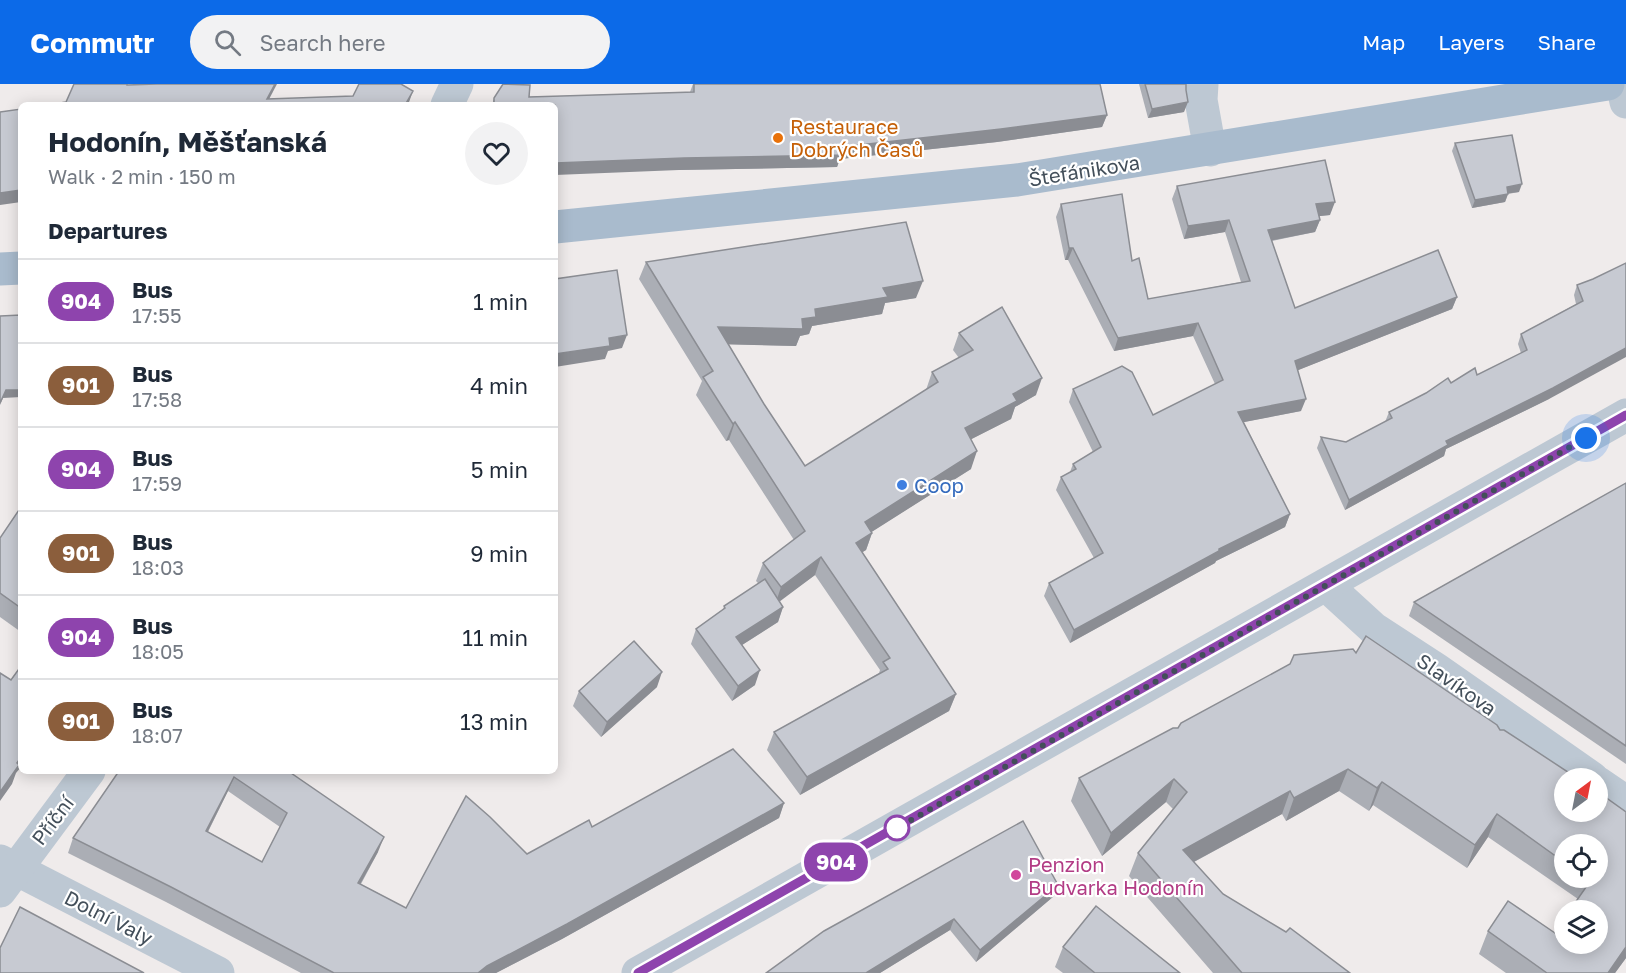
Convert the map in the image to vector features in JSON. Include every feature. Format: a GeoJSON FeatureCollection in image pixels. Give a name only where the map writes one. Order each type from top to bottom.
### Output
{"type":"FeatureCollection","features":[{"type":"Feature","properties":{"kind":"main road","name":"Štefánikova"},"geometry":{"type":"LineString","coordinates":[[558,227],[1017,180],[1608,84]]}},
{"type":"Feature","properties":{"kind":"main road"},"geometry":{"type":"LineString","coordinates":[[0,269],[18,268]]}},
{"type":"Feature","properties":{"kind":"street"},"geometry":{"type":"LineString","coordinates":[[448,102],[457,84]]}},
{"type":"Feature","properties":{"kind":"street"},"geometry":{"type":"LineString","coordinates":[[1202,84],[1201,100],[1210,150]]}},
{"type":"Feature","properties":{"kind":"street"},"geometry":{"type":"LineString","coordinates":[[1622,84],[1626,102]]}},
{"type":"Feature","properties":{"kind":"street"},"geometry":{"type":"LineString","coordinates":[[638,973],[1626,415]]}},
{"type":"Feature","properties":{"kind":"street","name":"Slavíkova"},"geometry":{"type":"LineString","coordinates":[[1326,585],[1372,628],[1436,669],[1578,768]]}},
{"type":"Feature","properties":{"kind":"street","name":"Příční"},"geometry":{"type":"LineString","coordinates":[[5,874],[87,774]]}},
{"type":"Feature","properties":{"kind":"street"},"geometry":{"type":"LineString","coordinates":[[1608,790],[1626,802]]}},
{"type":"Feature","properties":{"kind":"street","name":"Dolní Valy"},"geometry":{"type":"LineString","coordinates":[[5,874],[218,973]]}},
{"type":"Feature","properties":{"kind":"building"},"geometry":{"type":"Polygon","coordinates":[[[74,84],[275,84],[267,99],[353,96],[359,84],[401,84],[413,91],[407,102],[66,102],[74,84]]]}},
{"type":"Feature","properties":{"kind":"building"},"geometry":{"type":"Polygon","coordinates":[[[503,84],[530,85],[529,97],[694,92],[694,84],[1100,84],[1107,115],[842,147],[842,155],[558,163],[558,102],[494,102],[503,84]]]}},
{"type":"Feature","properties":{"kind":"building"},"geometry":{"type":"Polygon","coordinates":[[[1145,84],[1186,84],[1188,102],[1152,109],[1145,84]]]}},
{"type":"Feature","properties":{"kind":"building"},"geometry":{"type":"Polygon","coordinates":[[[18,109],[18,190],[0,193],[0,112],[18,109]]]}},
{"type":"Feature","properties":{"kind":"building"},"geometry":{"type":"Polygon","coordinates":[[[1512,135],[1522,184],[1507,187],[1508,194],[1475,200],[1455,143],[1512,135]]]}},
{"type":"Feature","properties":{"kind":"building"},"geometry":{"type":"Polygon","coordinates":[[[1325,160],[1335,202],[1316,204],[1320,220],[1268,230],[1295,308],[1438,250],[1457,297],[1295,361],[1306,399],[1238,412],[1290,514],[1219,549],[1074,630],[1049,583],[1103,553],[1061,477],[1076,469],[1073,464],[1101,447],[1073,389],[1122,366],[1132,372],[1153,415],[1223,380],[1198,323],[1118,338],[1073,248],[1069,248],[1061,204],[1122,194],[1132,261],[1139,258],[1148,299],[1250,281],[1229,220],[1188,226],[1177,186],[1325,160]]]}},
{"type":"Feature","properties":{"kind":"building"},"geometry":{"type":"Polygon","coordinates":[[[906,222],[923,281],[883,288],[888,297],[815,309],[816,317],[802,319],[803,329],[718,327],[764,404],[805,466],[938,382],[932,372],[973,350],[959,333],[1002,307],[1042,378],[1013,394],[1017,401],[965,428],[977,451],[865,522],[872,533],[856,543],[956,694],[807,777],[774,732],[888,669],[883,662],[890,658],[821,557],[781,587],[763,563],[805,531],[735,422],[733,424],[703,377],[713,371],[646,262],[906,222]]]}},
{"type":"Feature","properties":{"kind":"building"},"geometry":{"type":"Polygon","coordinates":[[[1626,263],[1626,348],[1553,388],[1446,441],[1448,445],[1349,500],[1321,437],[1346,442],[1392,418],[1389,412],[1426,393],[1448,378],[1451,383],[1475,368],[1477,375],[1527,350],[1521,334],[1583,301],[1577,285],[1626,263]]]}},
{"type":"Feature","properties":{"kind":"building"},"geometry":{"type":"Polygon","coordinates":[[[617,270],[627,335],[609,338],[610,346],[558,354],[558,279],[617,270]]]}},
{"type":"Feature","properties":{"kind":"building"},"geometry":{"type":"Polygon","coordinates":[[[18,315],[18,390],[6,390],[0,403],[0,316],[18,315]]]}},
{"type":"Feature","properties":{"kind":"building"},"geometry":{"type":"Polygon","coordinates":[[[1626,483],[1626,746],[1414,602],[1626,483]]]}},
{"type":"Feature","properties":{"kind":"building"},"geometry":{"type":"Polygon","coordinates":[[[18,511],[18,606],[0,593],[0,538],[18,511]]]}},
{"type":"Feature","properties":{"kind":"building"},"geometry":{"type":"Polygon","coordinates":[[[765,579],[783,607],[736,637],[760,670],[738,686],[696,629],[725,608],[724,606],[765,579]]]}},
{"type":"Feature","properties":{"kind":"building"},"geometry":{"type":"Polygon","coordinates":[[[1366,636],[1497,725],[1500,730],[1504,730],[1562,768],[1554,768],[1554,822],[1608,822],[1608,799],[1626,812],[1626,947],[1608,973],[1547,973],[1488,931],[1508,901],[1554,932],[1554,954],[1608,954],[1608,900],[1577,900],[1585,888],[1608,888],[1608,834],[1554,834],[1554,855],[1497,814],[1475,845],[1382,782],[1377,788],[1348,769],[1294,798],[1290,791],[1183,850],[1223,894],[1286,932],[1290,928],[1350,973],[1242,973],[1138,853],[1187,792],[1174,779],[1111,833],[1079,778],[1173,728],[1178,728],[1181,723],[1290,664],[1294,655],[1353,649],[1356,653],[1366,636]]]}},
{"type":"Feature","properties":{"kind":"building"},"geometry":{"type":"Polygon","coordinates":[[[634,641],[662,672],[607,722],[579,691],[634,641]]]}},
{"type":"Feature","properties":{"kind":"building"},"geometry":{"type":"Polygon","coordinates":[[[18,670],[18,766],[0,792],[0,673],[11,680],[18,670]]]}},
{"type":"Feature","properties":{"kind":"building"},"geometry":{"type":"Polygon","coordinates":[[[733,749],[784,803],[478,973],[334,973],[73,838],[117,774],[292,774],[384,837],[358,883],[406,908],[466,796],[527,854],[589,820],[592,827],[733,749]],[[234,777],[206,831],[262,862],[287,813],[234,777]]]}},
{"type":"Feature","properties":{"kind":"building"},"geometry":{"type":"Polygon","coordinates":[[[1023,821],[1058,885],[980,950],[954,919],[866,973],[766,973],[824,931],[1023,821]]]}},
{"type":"Feature","properties":{"kind":"building"},"geometry":{"type":"Polygon","coordinates":[[[1096,906],[1180,973],[1095,973],[1063,947],[1096,906]]]}},
{"type":"Feature","properties":{"kind":"building"},"geometry":{"type":"Polygon","coordinates":[[[20,907],[144,973],[0,973],[0,948],[20,907]]]}},
{"type":"Feature","properties":{"kind":"bus line","name":"904"},"geometry":{"type":"LineString","coordinates":[[638,973],[1626,415]]}},
{"type":"Feature","properties":{"kind":"place","name":"Restaurace Dobrých Časů"},"geometry":{"type":"Point","coordinates":[778,138]}},
{"type":"Feature","properties":{"kind":"place","name":"Coop"},"geometry":{"type":"Point","coordinates":[902,485]}},
{"type":"Feature","properties":{"kind":"place","name":"Penzion Budvarka Hodonín"},"geometry":{"type":"Point","coordinates":[1016,875]}},
{"type":"Feature","properties":{"kind":"route"},"geometry":{"type":"LineString","coordinates":[[897,828],[890,832],[1586,438]]}}]}
